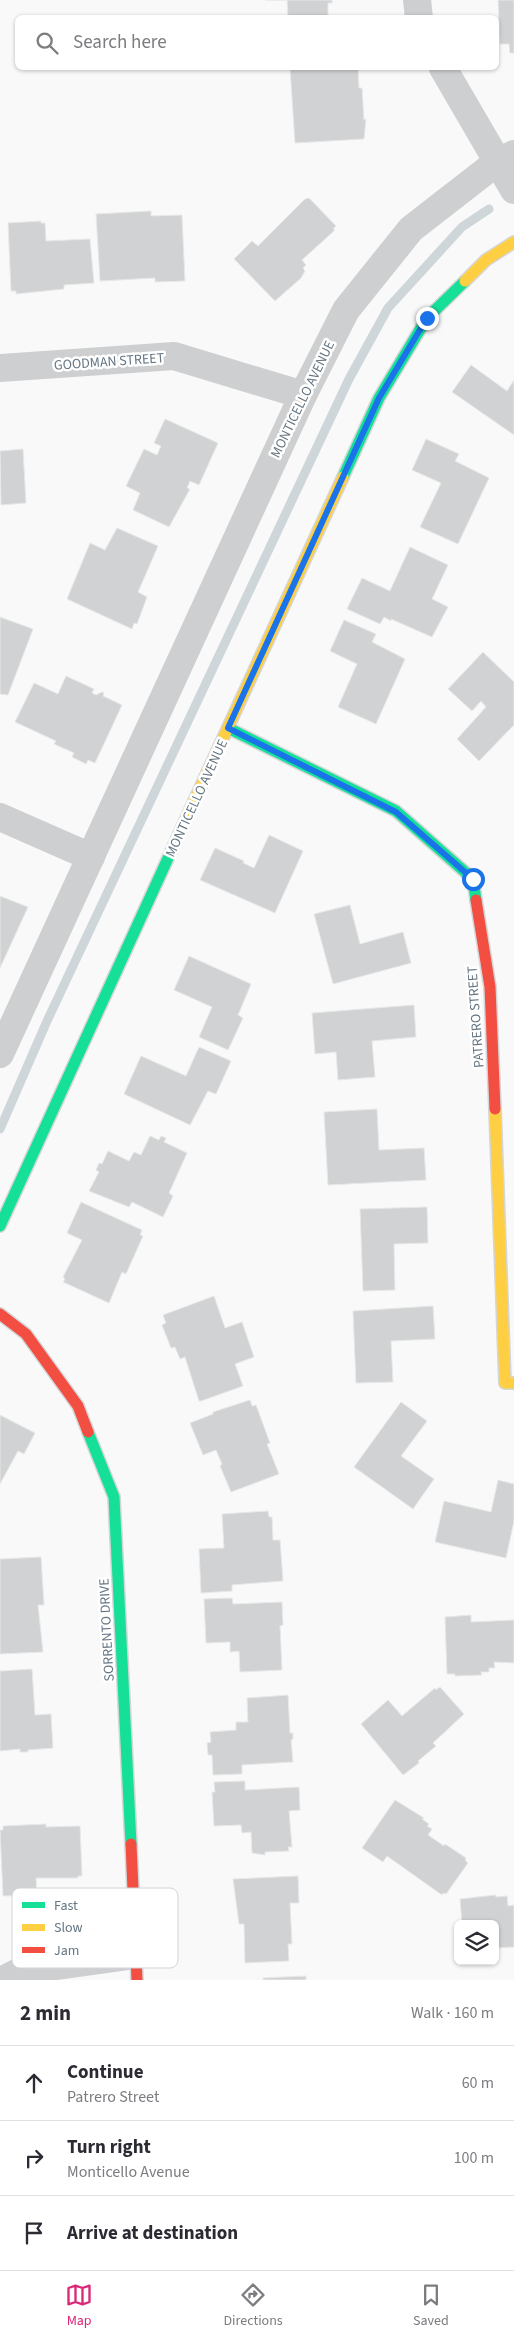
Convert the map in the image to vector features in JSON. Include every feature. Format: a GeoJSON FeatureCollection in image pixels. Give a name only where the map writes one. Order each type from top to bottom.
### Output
{"type":"FeatureCollection","features":[{"type":"Feature","properties":{"kind":"street"},"geometry":{"type":"LineString","coordinates":[[416,0],[418,15]]}},
{"type":"Feature","properties":{"kind":"street"},"geometry":{"type":"LineString","coordinates":[[444,70],[505,158],[514,190]]}},
{"type":"Feature","properties":{"kind":"street","name":"MONTICELLO AVENUE"},"geometry":{"type":"LineString","coordinates":[[0,1054],[303,394],[346,310],[410,229],[505,158]]}},
{"type":"Feature","properties":{"kind":"street","name":"MONTICELLO AVENUE"},"geometry":{"type":"LineString","coordinates":[[0,1226],[379,398],[427,318],[486,260],[514,242]]}},
{"type":"Feature","properties":{"kind":"street","name":"GOODMAN STREET"},"geometry":{"type":"LineString","coordinates":[[0,368],[174,356],[303,394]]}},
{"type":"Feature","properties":{"kind":"street","name":"PATRERO STREET"},"geometry":{"type":"LineString","coordinates":[[228,728],[396,812],[473,879],[490,987],[510,1383]]}},
{"type":"Feature","properties":{"kind":"street"},"geometry":{"type":"LineString","coordinates":[[0,817],[91,857]]}},
{"type":"Feature","properties":{"kind":"street","name":"SORRENTO DRIVE"},"geometry":{"type":"LineString","coordinates":[[0,1314],[26,1334],[78,1406],[114,1497],[133,1888]]}},
{"type":"Feature","properties":{"kind":"street"},"geometry":{"type":"LineString","coordinates":[[3,1980],[20,1971],[108,1968]]}},
{"type":"Feature","properties":{"kind":"building"},"geometry":{"type":"Polygon","coordinates":[[[287,0],[332,0],[332,3],[328,3],[328,15],[288,15],[287,0]]]}},
{"type":"Feature","properties":{"kind":"building"},"geometry":{"type":"Polygon","coordinates":[[[498,0],[514,0],[514,53],[510,53],[509,44],[500,44],[498,0]]]}},
{"type":"Feature","properties":{"kind":"building"},"geometry":{"type":"Polygon","coordinates":[[[290,70],[358,70],[359,88],[362,88],[364,120],[366,119],[364,139],[295,143],[290,70]]]}},
{"type":"Feature","properties":{"kind":"building"},"geometry":{"type":"Polygon","coordinates":[[[309,198],[336,226],[333,229],[335,230],[302,260],[306,265],[303,268],[305,271],[301,278],[275,301],[234,259],[252,241],[258,246],[305,199],[309,198]]]}},
{"type":"Feature","properties":{"kind":"building"},"geometry":{"type":"Polygon","coordinates":[[[151,211],[151,216],[182,215],[185,281],[155,282],[155,278],[100,281],[96,214],[151,211]]]}},
{"type":"Feature","properties":{"kind":"building"},"geometry":{"type":"Polygon","coordinates":[[[41,221],[41,223],[45,223],[46,241],[90,239],[94,283],[64,285],[64,289],[16,294],[16,291],[11,291],[8,223],[41,221]]]}},
{"type":"Feature","properties":{"kind":"building"},"geometry":{"type":"Polygon","coordinates":[[[471,365],[507,391],[514,380],[514,435],[452,392],[471,365]]]}},
{"type":"Feature","properties":{"kind":"building"},"geometry":{"type":"Polygon","coordinates":[[[165,419],[218,443],[199,485],[190,481],[187,488],[190,489],[169,527],[133,510],[140,493],[126,486],[144,449],[157,455],[161,446],[154,443],[165,419]]]}},
{"type":"Feature","properties":{"kind":"building"},"geometry":{"type":"Polygon","coordinates":[[[426,439],[459,454],[455,461],[489,478],[458,544],[420,527],[441,483],[412,470],[426,439]]]}},
{"type":"Feature","properties":{"kind":"building"},"geometry":{"type":"Polygon","coordinates":[[[23,449],[26,503],[1,505],[0,451],[23,449]]]}},
{"type":"Feature","properties":{"kind":"building"},"geometry":{"type":"Polygon","coordinates":[[[117,528],[158,546],[138,592],[147,597],[137,624],[134,623],[132,629],[67,599],[90,543],[105,550],[117,528]]]}},
{"type":"Feature","properties":{"kind":"building"},"geometry":{"type":"Polygon","coordinates":[[[410,547],[448,565],[432,599],[448,607],[432,637],[391,619],[391,621],[384,617],[380,624],[347,609],[362,578],[390,591],[410,547]]]}},
{"type":"Feature","properties":{"kind":"building"},"geometry":{"type":"Polygon","coordinates":[[[0,617],[33,629],[8,695],[0,694],[0,617]]]}},
{"type":"Feature","properties":{"kind":"building"},"geometry":{"type":"Polygon","coordinates":[[[344,620],[376,634],[372,642],[405,659],[376,724],[338,707],[357,664],[330,651],[344,620]]]}},
{"type":"Feature","properties":{"kind":"building"},"geometry":{"type":"Polygon","coordinates":[[[483,652],[514,682],[514,725],[479,761],[457,739],[486,707],[481,701],[472,711],[448,689],[483,652]]]}},
{"type":"Feature","properties":{"kind":"building"},"geometry":{"type":"Polygon","coordinates":[[[66,676],[94,689],[92,693],[96,695],[102,692],[104,693],[103,696],[122,705],[95,763],[88,760],[86,764],[72,757],[74,753],[54,744],[56,741],[15,722],[34,683],[58,694],[66,676]]]}},
{"type":"Feature","properties":{"kind":"building"},"geometry":{"type":"Polygon","coordinates":[[[269,835],[303,851],[275,913],[200,880],[215,848],[244,861],[243,863],[254,868],[269,835]]]}},
{"type":"Feature","properties":{"kind":"building"},"geometry":{"type":"Polygon","coordinates":[[[0,896],[28,907],[0,968],[0,896]]]}},
{"type":"Feature","properties":{"kind":"building"},"geometry":{"type":"Polygon","coordinates":[[[350,905],[360,944],[403,932],[411,963],[333,984],[314,914],[350,905]]]}},
{"type":"Feature","properties":{"kind":"building"},"geometry":{"type":"Polygon","coordinates":[[[189,956],[251,984],[238,1015],[243,1018],[228,1050],[199,1037],[212,1007],[174,990],[189,956]]]}},
{"type":"Feature","properties":{"kind":"building"},"geometry":{"type":"Polygon","coordinates":[[[414,1005],[416,1037],[372,1041],[375,1077],[338,1080],[336,1052],[315,1054],[312,1013],[414,1005]]]}},
{"type":"Feature","properties":{"kind":"building"},"geometry":{"type":"Polygon","coordinates":[[[199,1047],[231,1061],[216,1094],[208,1091],[190,1125],[124,1094],[141,1056],[186,1076],[199,1047]]]}},
{"type":"Feature","properties":{"kind":"building"},"geometry":{"type":"Polygon","coordinates":[[[377,1109],[379,1150],[424,1148],[426,1180],[328,1185],[324,1112],[377,1109]]]}},
{"type":"Feature","properties":{"kind":"building"},"geometry":{"type":"Polygon","coordinates":[[[150,1136],[159,1140],[161,1136],[166,1138],[164,1142],[187,1153],[169,1193],[173,1196],[163,1217],[132,1202],[129,1207],[89,1191],[99,1172],[96,1170],[99,1163],[102,1164],[108,1151],[129,1161],[134,1152],[141,1155],[150,1136]]]}},
{"type":"Feature","properties":{"kind":"building"},"geometry":{"type":"Polygon","coordinates":[[[81,1202],[142,1230],[140,1235],[143,1236],[126,1274],[122,1272],[109,1303],[63,1282],[65,1279],[63,1277],[82,1240],[67,1233],[81,1202]]]}},
{"type":"Feature","properties":{"kind":"building"},"geometry":{"type":"Polygon","coordinates":[[[427,1207],[428,1243],[394,1244],[395,1290],[363,1291],[360,1209],[427,1207]]]}},
{"type":"Feature","properties":{"kind":"building"},"geometry":{"type":"Polygon","coordinates":[[[214,1296],[225,1328],[242,1322],[254,1357],[235,1364],[243,1386],[199,1401],[185,1357],[180,1359],[175,1347],[171,1348],[162,1325],[166,1323],[163,1315],[214,1296]]]}},
{"type":"Feature","properties":{"kind":"building"},"geometry":{"type":"Polygon","coordinates":[[[433,1306],[435,1339],[391,1341],[393,1382],[356,1383],[353,1311],[433,1306]]]}},
{"type":"Feature","properties":{"kind":"building"},"geometry":{"type":"Polygon","coordinates":[[[250,1400],[252,1406],[256,1405],[270,1443],[267,1444],[279,1474],[231,1492],[220,1466],[222,1464],[216,1450],[203,1455],[190,1423],[213,1414],[213,1412],[250,1400]]]}},
{"type":"Feature","properties":{"kind":"building"},"geometry":{"type":"Polygon","coordinates":[[[401,1402],[427,1421],[401,1456],[434,1479],[413,1509],[354,1467],[401,1402]]]}},
{"type":"Feature","properties":{"kind":"building"},"geometry":{"type":"Polygon","coordinates":[[[0,1415],[35,1433],[24,1454],[18,1451],[0,1484],[0,1415]]]}},
{"type":"Feature","properties":{"kind":"building"},"geometry":{"type":"Polygon","coordinates":[[[498,1480],[514,1484],[514,1521],[506,1558],[435,1542],[444,1501],[491,1512],[498,1480]]]}},
{"type":"Feature","properties":{"kind":"building"},"geometry":{"type":"Polygon","coordinates":[[[268,1511],[269,1517],[272,1517],[273,1540],[280,1540],[283,1581],[232,1585],[232,1591],[201,1593],[199,1549],[224,1548],[222,1514],[268,1511]]]}},
{"type":"Feature","properties":{"kind":"building"},"geometry":{"type":"Polygon","coordinates":[[[41,1557],[44,1605],[38,1605],[43,1652],[0,1654],[0,1559],[41,1557]]]}},
{"type":"Feature","properties":{"kind":"building"},"geometry":{"type":"Polygon","coordinates":[[[232,1598],[233,1604],[282,1602],[283,1625],[280,1626],[282,1670],[240,1672],[239,1651],[230,1652],[230,1642],[206,1643],[204,1599],[232,1598]]]}},
{"type":"Feature","properties":{"kind":"building"},"geometry":{"type":"Polygon","coordinates":[[[471,1615],[471,1622],[514,1620],[514,1663],[494,1662],[495,1668],[489,1668],[489,1672],[481,1672],[482,1675],[455,1676],[455,1674],[447,1674],[445,1617],[471,1615]]]}},
{"type":"Feature","properties":{"kind":"building"},"geometry":{"type":"Polygon","coordinates":[[[32,1669],[35,1715],[51,1714],[53,1748],[28,1750],[28,1752],[20,1752],[20,1749],[0,1751],[0,1671],[32,1669]]]}},
{"type":"Feature","properties":{"kind":"building"},"geometry":{"type":"Polygon","coordinates":[[[440,1687],[464,1714],[433,1743],[436,1746],[418,1761],[419,1763],[403,1775],[361,1724],[388,1700],[402,1716],[435,1688],[436,1690],[440,1687]]]}},
{"type":"Feature","properties":{"kind":"building"},"geometry":{"type":"Polygon","coordinates":[[[288,1695],[290,1733],[293,1733],[293,1739],[291,1740],[293,1762],[242,1765],[242,1774],[213,1775],[212,1755],[208,1755],[207,1743],[211,1742],[210,1732],[236,1730],[236,1722],[248,1722],[247,1698],[288,1695]]]}},
{"type":"Feature","properties":{"kind":"building"},"geometry":{"type":"Polygon","coordinates":[[[245,1781],[245,1790],[299,1787],[300,1810],[289,1811],[292,1847],[288,1847],[289,1851],[265,1852],[265,1855],[252,1853],[251,1832],[242,1833],[241,1825],[214,1826],[212,1792],[215,1792],[214,1782],[245,1781]]]}},
{"type":"Feature","properties":{"kind":"building"},"geometry":{"type":"Polygon","coordinates":[[[395,1800],[424,1818],[422,1819],[429,1824],[427,1826],[432,1829],[428,1835],[466,1858],[465,1860],[468,1863],[446,1894],[443,1893],[442,1895],[387,1856],[383,1862],[362,1848],[395,1800]]]}},
{"type":"Feature","properties":{"kind":"building"},"geometry":{"type":"Polygon","coordinates":[[[46,1824],[46,1827],[80,1826],[82,1876],[78,1876],[78,1878],[36,1878],[37,1888],[12,1888],[12,1896],[3,1896],[0,1830],[3,1830],[3,1826],[46,1824]]]}},
{"type":"Feature","properties":{"kind":"building"},"geometry":{"type":"Polygon","coordinates":[[[298,1876],[299,1903],[290,1903],[292,1944],[288,1944],[289,1961],[245,1963],[244,1924],[239,1924],[233,1879],[298,1876]]]}},
{"type":"Feature","properties":{"kind":"building"},"geometry":{"type":"Polygon","coordinates":[[[495,1895],[496,1897],[507,1896],[508,1906],[514,1905],[514,1947],[499,1948],[499,1920],[462,1920],[460,1899],[495,1895]]]}},
{"type":"Feature","properties":{"kind":"building"},"geometry":{"type":"Polygon","coordinates":[[[306,1976],[306,1980],[263,1980],[263,1978],[306,1976]]]}},
{"type":"Feature","properties":{"kind":"waterway"},"geometry":{"type":"LineString","coordinates":[[0,1129],[47,1021],[349,379],[388,308],[462,227],[489,209]]}},
{"type":"Feature","properties":{"kind":"traffic: fast"},"geometry":{"type":"LineString","coordinates":[[343,477],[379,398],[427,318],[465,281]]}},
{"type":"Feature","properties":{"kind":"traffic: fast"},"geometry":{"type":"LineString","coordinates":[[228,728],[396,811],[473,879],[476,900]]}},
{"type":"Feature","properties":{"kind":"traffic: fast"},"geometry":{"type":"LineString","coordinates":[[0,1226],[185,821]]}},
{"type":"Feature","properties":{"kind":"traffic: fast"},"geometry":{"type":"LineString","coordinates":[[88,1432],[114,1497],[131,1844]]}},
{"type":"Feature","properties":{"kind":"traffic: slow"},"geometry":{"type":"LineString","coordinates":[[465,281],[486,260],[514,242]]}},
{"type":"Feature","properties":{"kind":"traffic: slow"},"geometry":{"type":"LineString","coordinates":[[185,821],[343,477]]}},
{"type":"Feature","properties":{"kind":"traffic: slow"},"geometry":{"type":"LineString","coordinates":[[495,1109],[505,1383],[514,1383]]}},
{"type":"Feature","properties":{"kind":"traffic: jam"},"geometry":{"type":"LineString","coordinates":[[476,900],[490,987],[495,1109]]}},
{"type":"Feature","properties":{"kind":"traffic: jam"},"geometry":{"type":"LineString","coordinates":[[0,1314],[26,1334],[78,1406],[88,1432]]}},
{"type":"Feature","properties":{"kind":"traffic: jam"},"geometry":{"type":"LineString","coordinates":[[131,1844],[133,1888]]}},
{"type":"Feature","properties":{"kind":"traffic: jam"},"geometry":{"type":"LineString","coordinates":[[136,1968],[137,1980]]}},
{"type":"Feature","properties":{"kind":"route"},"geometry":{"type":"LineString","coordinates":[[427,318],[379,398],[228,728],[396,812],[473,879]]}}]}
